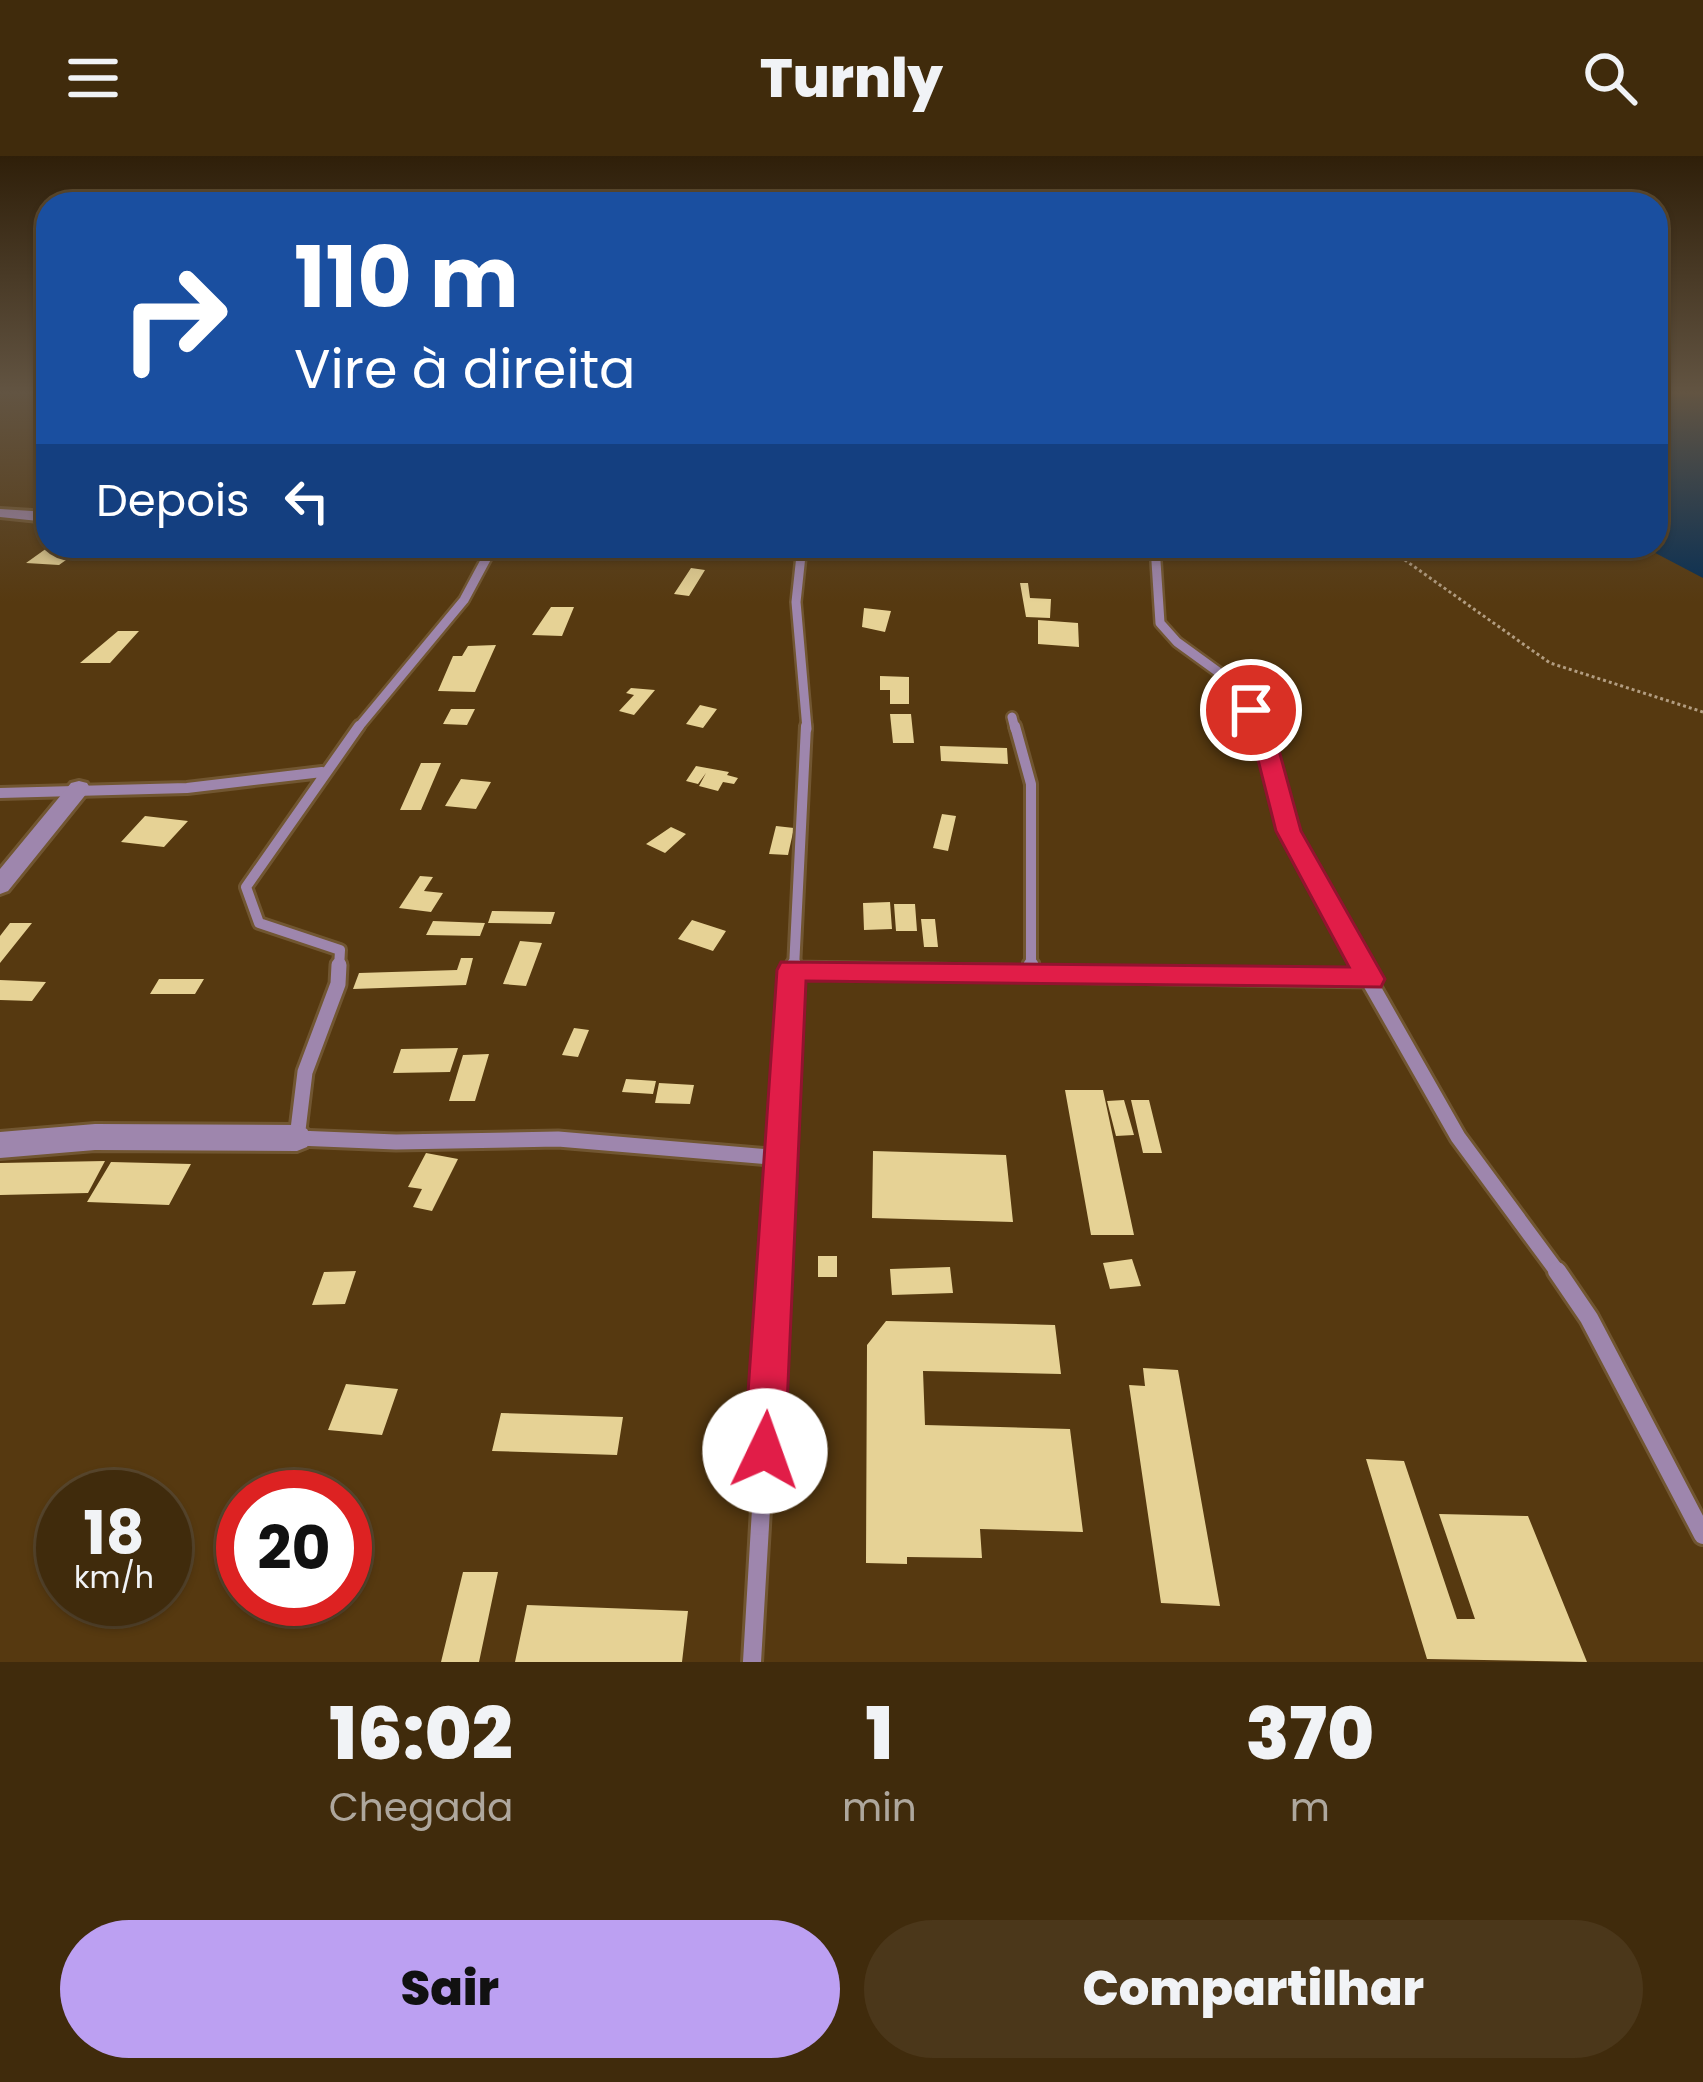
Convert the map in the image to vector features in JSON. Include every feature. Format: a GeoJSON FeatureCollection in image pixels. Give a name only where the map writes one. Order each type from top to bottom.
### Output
{"type":"FeatureCollection","features":[{"type":"Feature","properties":{"kind":"street"},"geometry":{"type":"LineString","coordinates":[[0,513],[36,517]]}},
{"type":"Feature","properties":{"kind":"street"},"geometry":{"type":"LineString","coordinates":[[0,885],[79,788]]}},
{"type":"Feature","properties":{"kind":"street"},"geometry":{"type":"LineString","coordinates":[[0,1145],[95,1137],[297,1138]]}},
{"type":"Feature","properties":{"kind":"lane"},"geometry":{"type":"LineString","coordinates":[[488,558],[477,586],[424,641],[322,772],[246,887],[259,923],[340,950],[338,984],[304,1072],[297,1138],[396,1142],[558,1139],[782,1158]]}},
{"type":"Feature","properties":{"kind":"lane"},"geometry":{"type":"LineString","coordinates":[[752,1662],[807,765],[792,601],[800,558]]}},
{"type":"Feature","properties":{"kind":"lane"},"geometry":{"type":"LineString","coordinates":[[1156,558],[1160,623],[1177,642],[1219,668],[1239,687],[1262,732],[1288,831],[1415,1068],[1458,1137],[1516,1210],[1589,1318],[1703,1535]]}},
{"type":"Feature","properties":{"kind":"lane"},"geometry":{"type":"LineString","coordinates":[[1012,717],[1030,784],[1031,972]]}},
{"type":"Feature","properties":{"kind":"lane"},"geometry":{"type":"LineString","coordinates":[[0,793],[187,788],[322,772]]}},
{"type":"Feature","properties":{"kind":"lane"},"geometry":{"type":"LineString","coordinates":[[792,970],[1370,979]]}},
{"type":"Feature","properties":{"kind":"path"},"geometry":{"type":"LineString","coordinates":[[1402,558],[1550,663],[1703,712]]}},
{"type":"Feature","properties":{"kind":"water"},"geometry":{"type":"Polygon","coordinates":[[[1668,462],[1703,462],[1703,578],[1665,558],[1668,462]]]}},
{"type":"Feature","properties":{"kind":"building"},"geometry":{"type":"Polygon","coordinates":[[[36,556],[69,558],[59,565],[26,563],[36,556]]]}},
{"type":"Feature","properties":{"kind":"building"},"geometry":{"type":"Polygon","coordinates":[[[691,568],[705,570],[689,596],[674,594],[691,568]]]}},
{"type":"Feature","properties":{"kind":"building"},"geometry":{"type":"Polygon","coordinates":[[[1020,583],[1028,583],[1030,598],[1051,599],[1050,618],[1026,617],[1020,583]]]}},
{"type":"Feature","properties":{"kind":"building"},"geometry":{"type":"Polygon","coordinates":[[[551,607],[574,607],[562,636],[532,635],[551,607]]]}},
{"type":"Feature","properties":{"kind":"building"},"geometry":{"type":"Polygon","coordinates":[[[864,608],[891,611],[885,632],[862,627],[864,608]]]}},
{"type":"Feature","properties":{"kind":"building"},"geometry":{"type":"Polygon","coordinates":[[[1038,620],[1078,623],[1079,647],[1038,644],[1038,620]]]}},
{"type":"Feature","properties":{"kind":"building"},"geometry":{"type":"Polygon","coordinates":[[[118,631],[139,631],[110,663],[80,663],[118,631]]]}},
{"type":"Feature","properties":{"kind":"building"},"geometry":{"type":"Polygon","coordinates":[[[496,645],[475,692],[438,691],[453,656],[462,656],[468,646],[496,645]]]}},
{"type":"Feature","properties":{"kind":"building"},"geometry":{"type":"Polygon","coordinates":[[[880,676],[909,677],[909,704],[890,704],[890,690],[880,690],[880,676]]]}},
{"type":"Feature","properties":{"kind":"building"},"geometry":{"type":"Polygon","coordinates":[[[631,688],[655,690],[634,715],[619,711],[634,695],[626,693],[631,688]]]}},
{"type":"Feature","properties":{"kind":"building"},"geometry":{"type":"Polygon","coordinates":[[[700,705],[717,709],[703,728],[686,724],[700,705]]]}},
{"type":"Feature","properties":{"kind":"building"},"geometry":{"type":"Polygon","coordinates":[[[451,709],[475,709],[467,725],[443,724],[451,709]]]}},
{"type":"Feature","properties":{"kind":"building"},"geometry":{"type":"Polygon","coordinates":[[[890,714],[911,714],[914,743],[893,743],[890,714]]]}},
{"type":"Feature","properties":{"kind":"building"},"geometry":{"type":"Polygon","coordinates":[[[940,746],[1007,748],[1008,764],[941,761],[940,746]]]}},
{"type":"Feature","properties":{"kind":"building"},"geometry":{"type":"Polygon","coordinates":[[[421,763],[441,763],[421,810],[400,810],[421,763]]]}},
{"type":"Feature","properties":{"kind":"building"},"geometry":{"type":"Polygon","coordinates":[[[696,766],[738,778],[734,784],[723,782],[718,791],[699,786],[706,773],[698,784],[686,781],[696,766]]]}},
{"type":"Feature","properties":{"kind":"building"},"geometry":{"type":"Polygon","coordinates":[[[461,779],[491,782],[476,809],[445,806],[461,779]]]}},
{"type":"Feature","properties":{"kind":"building"},"geometry":{"type":"Polygon","coordinates":[[[942,814],[956,816],[948,851],[933,848],[942,814]]]}},
{"type":"Feature","properties":{"kind":"building"},"geometry":{"type":"Polygon","coordinates":[[[145,816],[188,821],[164,847],[121,842],[145,816]]]}},
{"type":"Feature","properties":{"kind":"building"},"geometry":{"type":"Polygon","coordinates":[[[776,826],[794,828],[788,855],[769,854],[776,826]]]}},
{"type":"Feature","properties":{"kind":"building"},"geometry":{"type":"Polygon","coordinates":[[[671,827],[686,834],[665,853],[646,844],[671,827]]]}},
{"type":"Feature","properties":{"kind":"building"},"geometry":{"type":"Polygon","coordinates":[[[420,876],[433,877],[424,891],[443,893],[431,912],[399,908],[420,876]]]}},
{"type":"Feature","properties":{"kind":"building"},"geometry":{"type":"Polygon","coordinates":[[[890,902],[892,929],[864,930],[863,903],[890,902]]]}},
{"type":"Feature","properties":{"kind":"building"},"geometry":{"type":"Polygon","coordinates":[[[894,904],[915,904],[917,931],[896,931],[894,904]]]}},
{"type":"Feature","properties":{"kind":"building"},"geometry":{"type":"Polygon","coordinates":[[[492,911],[555,912],[551,924],[488,923],[492,911]]]}},
{"type":"Feature","properties":{"kind":"building"},"geometry":{"type":"Polygon","coordinates":[[[921,919],[935,919],[938,947],[924,947],[921,919]]]}},
{"type":"Feature","properties":{"kind":"building"},"geometry":{"type":"Polygon","coordinates":[[[692,920],[726,931],[713,951],[678,939],[692,920]]]}},
{"type":"Feature","properties":{"kind":"building"},"geometry":{"type":"Polygon","coordinates":[[[433,921],[485,923],[480,936],[426,935],[433,921]]]}},
{"type":"Feature","properties":{"kind":"building"},"geometry":{"type":"Polygon","coordinates":[[[10,923],[32,923],[0,963],[0,936],[10,923]]]}},
{"type":"Feature","properties":{"kind":"building"},"geometry":{"type":"Polygon","coordinates":[[[520,941],[542,943],[526,986],[503,984],[520,941]]]}},
{"type":"Feature","properties":{"kind":"building"},"geometry":{"type":"Polygon","coordinates":[[[461,958],[473,958],[466,985],[353,989],[359,973],[457,970],[461,958]]]}},
{"type":"Feature","properties":{"kind":"building"},"geometry":{"type":"Polygon","coordinates":[[[159,979],[204,979],[195,994],[150,994],[159,979]]]}},
{"type":"Feature","properties":{"kind":"building"},"geometry":{"type":"Polygon","coordinates":[[[0,980],[46,982],[32,1001],[0,1000],[0,980]]]}},
{"type":"Feature","properties":{"kind":"building"},"geometry":{"type":"Polygon","coordinates":[[[574,1028],[589,1030],[578,1057],[562,1055],[574,1028]]]}},
{"type":"Feature","properties":{"kind":"building"},"geometry":{"type":"Polygon","coordinates":[[[458,1048],[450,1072],[393,1073],[401,1049],[458,1048]]]}},
{"type":"Feature","properties":{"kind":"building"},"geometry":{"type":"Polygon","coordinates":[[[489,1054],[475,1101],[449,1101],[463,1055],[489,1054]]]}},
{"type":"Feature","properties":{"kind":"building"},"geometry":{"type":"Polygon","coordinates":[[[626,1079],[656,1081],[653,1094],[622,1092],[626,1079]]]}},
{"type":"Feature","properties":{"kind":"building"},"geometry":{"type":"Polygon","coordinates":[[[659,1083],[694,1085],[690,1104],[655,1103],[659,1083]]]}},
{"type":"Feature","properties":{"kind":"building"},"geometry":{"type":"Polygon","coordinates":[[[1065,1090],[1103,1090],[1134,1235],[1091,1235],[1065,1090]]]}},
{"type":"Feature","properties":{"kind":"building"},"geometry":{"type":"Polygon","coordinates":[[[1124,1100],[1134,1135],[1116,1136],[1107,1101],[1124,1100]]]}},
{"type":"Feature","properties":{"kind":"building"},"geometry":{"type":"Polygon","coordinates":[[[1131,1100],[1149,1100],[1162,1153],[1143,1153],[1131,1100]]]}},
{"type":"Feature","properties":{"kind":"building"},"geometry":{"type":"Polygon","coordinates":[[[873,1151],[1006,1155],[1013,1222],[872,1218],[873,1151]]]}},
{"type":"Feature","properties":{"kind":"building"},"geometry":{"type":"Polygon","coordinates":[[[426,1153],[458,1159],[432,1211],[413,1207],[422,1189],[408,1187],[426,1153]]]}},
{"type":"Feature","properties":{"kind":"building"},"geometry":{"type":"Polygon","coordinates":[[[105,1161],[88,1193],[0,1195],[0,1163],[105,1161]]]}},
{"type":"Feature","properties":{"kind":"building"},"geometry":{"type":"Polygon","coordinates":[[[111,1162],[191,1164],[169,1205],[87,1202],[111,1162]]]}},
{"type":"Feature","properties":{"kind":"building"},"geometry":{"type":"Polygon","coordinates":[[[818,1256],[837,1256],[837,1277],[818,1277],[818,1256]]]}},
{"type":"Feature","properties":{"kind":"building"},"geometry":{"type":"Polygon","coordinates":[[[1132,1259],[1141,1286],[1110,1289],[1103,1263],[1132,1259]]]}},
{"type":"Feature","properties":{"kind":"building"},"geometry":{"type":"Polygon","coordinates":[[[950,1267],[953,1293],[892,1295],[890,1269],[950,1267]]]}},
{"type":"Feature","properties":{"kind":"building"},"geometry":{"type":"Polygon","coordinates":[[[356,1271],[345,1304],[312,1305],[324,1272],[356,1271]]]}},
{"type":"Feature","properties":{"kind":"building"},"geometry":{"type":"Polygon","coordinates":[[[886,1321],[1055,1325],[1061,1374],[923,1371],[925,1425],[1070,1429],[1083,1532],[980,1529],[982,1558],[907,1557],[907,1564],[866,1563],[867,1345],[886,1321]]]}},
{"type":"Feature","properties":{"kind":"building"},"geometry":{"type":"Polygon","coordinates":[[[1143,1368],[1178,1370],[1220,1606],[1161,1603],[1129,1385],[1145,1386],[1143,1368]]]}},
{"type":"Feature","properties":{"kind":"building"},"geometry":{"type":"Polygon","coordinates":[[[346,1384],[398,1389],[382,1435],[328,1430],[346,1384]]]}},
{"type":"Feature","properties":{"kind":"building"},"geometry":{"type":"Polygon","coordinates":[[[501,1413],[623,1417],[617,1455],[492,1451],[501,1413]]]}},
{"type":"Feature","properties":{"kind":"building"},"geometry":{"type":"Polygon","coordinates":[[[1366,1459],[1404,1461],[1457,1619],[1475,1619],[1439,1514],[1528,1516],[1587,1662],[1427,1659],[1366,1459]]]}},
{"type":"Feature","properties":{"kind":"building"},"geometry":{"type":"Polygon","coordinates":[[[463,1572],[498,1572],[479,1662],[441,1662],[463,1572]]]}},
{"type":"Feature","properties":{"kind":"building"},"geometry":{"type":"Polygon","coordinates":[[[527,1605],[688,1611],[682,1662],[515,1662],[527,1605]]]}},
{"type":"Feature","properties":{"kind":"route"},"geometry":{"type":"LineString","coordinates":[[765,1451],[792,970],[1370,979],[1288,831],[1262,732],[1251,710]]}}]}
